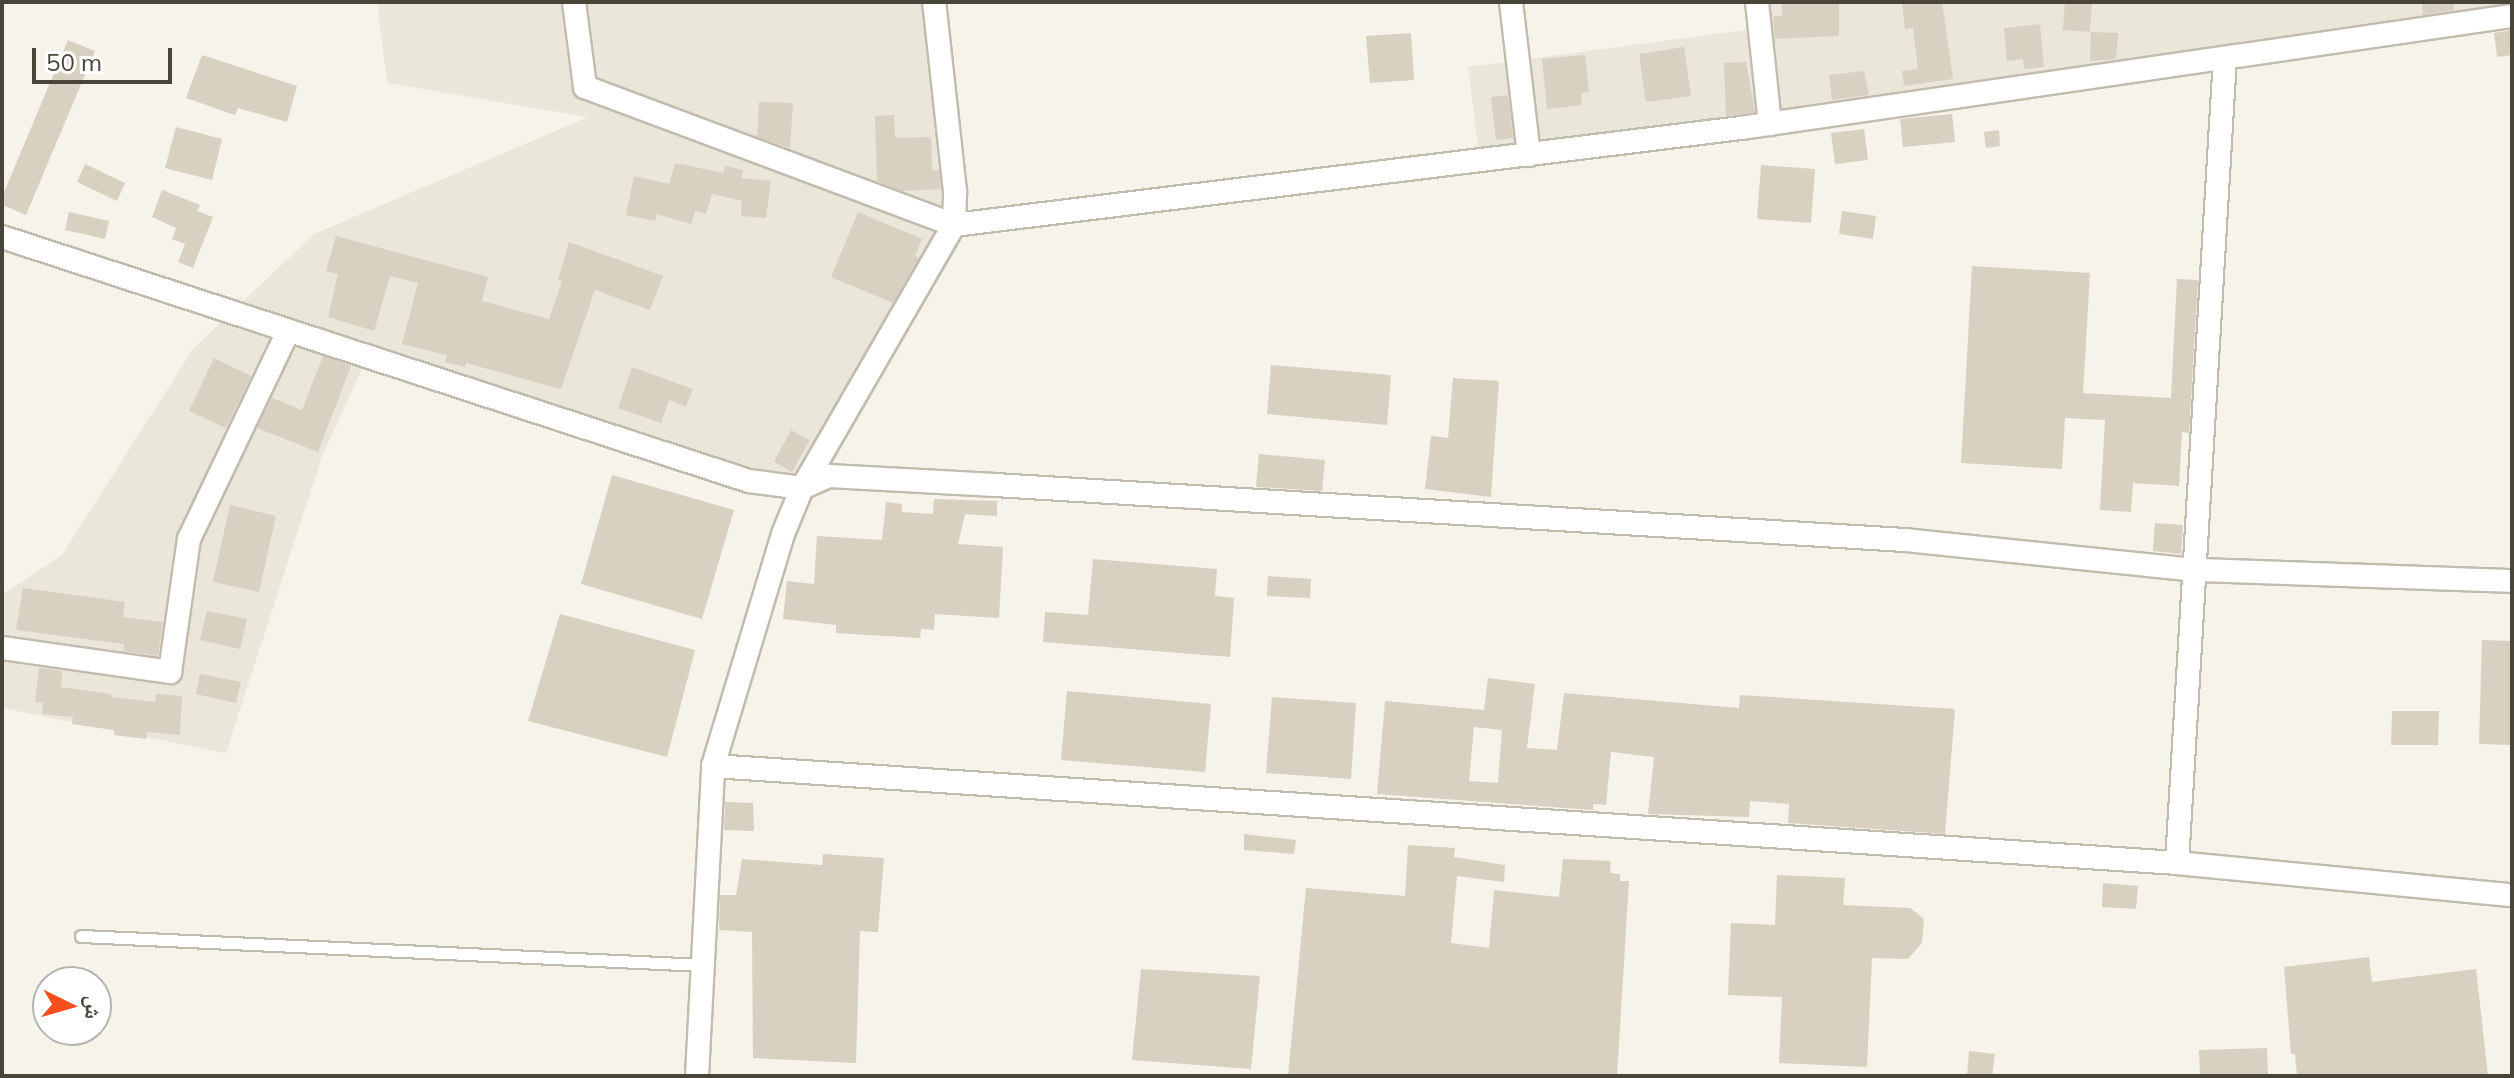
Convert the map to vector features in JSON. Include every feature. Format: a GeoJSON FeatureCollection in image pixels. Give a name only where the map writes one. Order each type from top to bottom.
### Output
{"type":"FeatureCollection","features":[{"type":"Feature","properties":{"kind":"street"},"geometry":{"type":"LineString","coordinates":[[574,2],[585,87],[954,225],[1770,124],[2512,16]]}},
{"type":"Feature","properties":{"kind":"street"},"geometry":{"type":"LineString","coordinates":[[697,1076],[713,766],[783,534],[802,488],[954,225],[955,191],[934,2]]}},
{"type":"Feature","properties":{"kind":"street"},"geometry":{"type":"LineString","coordinates":[[1511,2],[1529,155]]}},
{"type":"Feature","properties":{"kind":"street"},"geometry":{"type":"LineString","coordinates":[[1757,2],[1770,124]]}},
{"type":"Feature","properties":{"kind":"street"},"geometry":{"type":"LineString","coordinates":[[2177,863],[2197,570],[2225,58]]}},
{"type":"Feature","properties":{"kind":"street"},"geometry":{"type":"LineString","coordinates":[[2,237],[749,481],[802,488],[829,476],[995,485],[1905,540],[2197,570],[2512,581]]}},
{"type":"Feature","properties":{"kind":"street"},"geometry":{"type":"LineString","coordinates":[[2,648],[170,672],[189,539],[288,331]]}},
{"type":"Feature","properties":{"kind":"street"},"geometry":{"type":"LineString","coordinates":[[713,766],[2177,863],[2512,895]]}},
{"type":"Feature","properties":{"kind":"lane"},"geometry":{"type":"LineString","coordinates":[[81,936],[702,965]]}},
{"type":"Feature","properties":{"kind":"shaded area"},"geometry":{"type":"Polygon","coordinates":[[[377,2],[934,2],[955,191],[922,277],[794,479],[367,358],[322,456],[226,753],[2,708],[2,595],[62,555],[193,349],[314,234],[588,117],[387,83],[377,2]]]}},
{"type":"Feature","properties":{"kind":"shaded area"},"geometry":{"type":"Polygon","coordinates":[[[1751,2],[2512,2],[2255,46],[1479,153],[1468,67],[1753,29],[1751,2]]]}},
{"type":"Feature","properties":{"kind":"building"},"geometry":{"type":"Polygon","coordinates":[[[1782,2],[1839,3],[1839,36],[1775,39],[1773,16],[1782,16],[1782,2]]]}},
{"type":"Feature","properties":{"kind":"building"},"geometry":{"type":"Polygon","coordinates":[[[1902,2],[1942,2],[1953,79],[1904,86],[1902,71],[1918,69],[1913,28],[1905,29],[1902,2]]]}},
{"type":"Feature","properties":{"kind":"building"},"geometry":{"type":"Polygon","coordinates":[[[2065,2],[2092,2],[2090,32],[2063,30],[2065,2]]]}},
{"type":"Feature","properties":{"kind":"building"},"geometry":{"type":"Polygon","coordinates":[[[2422,2],[2453,2],[2454,10],[2423,15],[2422,2]]]}},
{"type":"Feature","properties":{"kind":"building"},"geometry":{"type":"Polygon","coordinates":[[[2040,24],[2044,67],[2024,69],[2023,59],[2007,61],[2004,28],[2040,24]]]}},
{"type":"Feature","properties":{"kind":"building"},"geometry":{"type":"Polygon","coordinates":[[[2512,30],[2512,55],[2497,57],[2494,33],[2512,30]]]}},
{"type":"Feature","properties":{"kind":"building"},"geometry":{"type":"Polygon","coordinates":[[[2091,32],[2118,33],[2116,59],[2090,61],[2091,32]]]}},
{"type":"Feature","properties":{"kind":"building"},"geometry":{"type":"Polygon","coordinates":[[[1411,33],[1414,80],[1370,83],[1366,36],[1411,33]]]}},
{"type":"Feature","properties":{"kind":"building"},"geometry":{"type":"Polygon","coordinates":[[[68,40],[95,51],[26,215],[2,205],[2,197],[68,40]]]}},
{"type":"Feature","properties":{"kind":"building"},"geometry":{"type":"Polygon","coordinates":[[[1684,47],[1691,96],[1646,102],[1639,54],[1684,47]]]}},
{"type":"Feature","properties":{"kind":"building"},"geometry":{"type":"Polygon","coordinates":[[[202,55],[297,86],[287,122],[238,108],[235,115],[186,98],[202,55]]]}},
{"type":"Feature","properties":{"kind":"building"},"geometry":{"type":"Polygon","coordinates":[[[1585,55],[1589,92],[1581,93],[1582,105],[1547,109],[1542,59],[1585,55]]]}},
{"type":"Feature","properties":{"kind":"building"},"geometry":{"type":"Polygon","coordinates":[[[1746,62],[1755,112],[1726,116],[1724,63],[1746,62]]]}},
{"type":"Feature","properties":{"kind":"building"},"geometry":{"type":"Polygon","coordinates":[[[1864,71],[1869,95],[1832,100],[1829,75],[1864,71]]]}},
{"type":"Feature","properties":{"kind":"building"},"geometry":{"type":"Polygon","coordinates":[[[1508,95],[1513,138],[1496,140],[1491,97],[1508,95]]]}},
{"type":"Feature","properties":{"kind":"building"},"geometry":{"type":"Polygon","coordinates":[[[759,102],[793,103],[790,148],[757,137],[759,102]]]}},
{"type":"Feature","properties":{"kind":"building"},"geometry":{"type":"Polygon","coordinates":[[[1952,114],[1955,142],[1903,147],[1900,119],[1952,114]]]}},
{"type":"Feature","properties":{"kind":"building"},"geometry":{"type":"Polygon","coordinates":[[[894,115],[895,138],[931,137],[932,170],[939,170],[941,189],[902,191],[877,181],[875,116],[894,115]]]}},
{"type":"Feature","properties":{"kind":"building"},"geometry":{"type":"Polygon","coordinates":[[[176,127],[222,139],[212,180],[165,168],[176,127]]]}},
{"type":"Feature","properties":{"kind":"building"},"geometry":{"type":"Polygon","coordinates":[[[1864,129],[1868,160],[1835,164],[1831,133],[1864,129]]]}},
{"type":"Feature","properties":{"kind":"building"},"geometry":{"type":"Polygon","coordinates":[[[1999,130],[2000,146],[1986,148],[1984,132],[1999,130]]]}},
{"type":"Feature","properties":{"kind":"building"},"geometry":{"type":"Polygon","coordinates":[[[675,163],[723,173],[725,166],[743,170],[741,178],[771,181],[766,218],[741,216],[742,201],[712,194],[706,214],[695,211],[691,224],[657,214],[655,221],[626,215],[634,176],[669,184],[675,163]]]}},
{"type":"Feature","properties":{"kind":"building"},"geometry":{"type":"Polygon","coordinates":[[[85,164],[125,183],[117,201],[77,182],[85,164]]]}},
{"type":"Feature","properties":{"kind":"building"},"geometry":{"type":"Polygon","coordinates":[[[1761,165],[1815,169],[1811,223],[1757,219],[1761,165]]]}},
{"type":"Feature","properties":{"kind":"building"},"geometry":{"type":"Polygon","coordinates":[[[162,190],[200,205],[197,211],[213,217],[193,268],[178,262],[185,244],[172,239],[176,228],[152,217],[162,190]]]}},
{"type":"Feature","properties":{"kind":"building"},"geometry":{"type":"Polygon","coordinates":[[[1842,211],[1876,216],[1873,239],[1839,234],[1842,211]]]}},
{"type":"Feature","properties":{"kind":"building"},"geometry":{"type":"Polygon","coordinates":[[[69,212],[109,221],[105,239],[65,230],[69,212]]]}},
{"type":"Feature","properties":{"kind":"building"},"geometry":{"type":"Polygon","coordinates":[[[858,212],[922,239],[915,256],[919,258],[893,303],[831,277],[858,212]]]}},
{"type":"Feature","properties":{"kind":"building"},"geometry":{"type":"Polygon","coordinates":[[[336,236],[488,277],[482,301],[549,319],[562,281],[558,280],[569,242],[663,276],[650,310],[595,290],[561,389],[466,363],[465,367],[445,362],[447,355],[402,344],[418,283],[390,276],[374,331],[328,317],[338,274],[326,271],[336,236]]]}},
{"type":"Feature","properties":{"kind":"building"},"geometry":{"type":"Polygon","coordinates":[[[1972,266],[2090,273],[2083,393],[2171,398],[2177,279],[2198,280],[2189,433],[2182,432],[2179,486],[2133,483],[2131,512],[2100,510],[2105,420],[2065,418],[2062,469],[1961,463],[1972,266]]]}},
{"type":"Feature","properties":{"kind":"building"},"geometry":{"type":"Polygon","coordinates":[[[323,356],[351,366],[318,452],[257,428],[272,398],[302,410],[323,356]]]}},
{"type":"Feature","properties":{"kind":"building"},"geometry":{"type":"Polygon","coordinates":[[[214,358],[251,376],[226,428],[189,411],[214,358]]]}},
{"type":"Feature","properties":{"kind":"building"},"geometry":{"type":"Polygon","coordinates":[[[1271,365],[1391,375],[1387,425],[1267,414],[1271,365]]]}},
{"type":"Feature","properties":{"kind":"building"},"geometry":{"type":"Polygon","coordinates":[[[632,367],[693,389],[686,407],[669,400],[661,423],[618,408],[632,367]]]}},
{"type":"Feature","properties":{"kind":"building"},"geometry":{"type":"Polygon","coordinates":[[[1453,378],[1499,381],[1491,497],[1425,489],[1431,436],[1448,438],[1453,378]]]}},
{"type":"Feature","properties":{"kind":"building"},"geometry":{"type":"Polygon","coordinates":[[[791,430],[810,440],[792,472],[774,462],[791,430]]]}},
{"type":"Feature","properties":{"kind":"building"},"geometry":{"type":"Polygon","coordinates":[[[1259,454],[1325,460],[1322,491],[1256,487],[1259,454]]]}},
{"type":"Feature","properties":{"kind":"building"},"geometry":{"type":"Polygon","coordinates":[[[612,475],[734,510],[702,619],[581,584],[612,475]]]}},
{"type":"Feature","properties":{"kind":"building"},"geometry":{"type":"Polygon","coordinates":[[[934,499],[997,501],[997,516],[965,514],[958,544],[1003,547],[999,618],[935,614],[934,630],[921,629],[920,638],[836,633],[836,625],[783,619],[787,581],[814,584],[817,536],[882,540],[886,502],[902,504],[902,512],[933,514],[934,499]]]}},
{"type":"Feature","properties":{"kind":"building"},"geometry":{"type":"Polygon","coordinates":[[[230,505],[276,516],[259,592],[213,582],[230,505]]]}},
{"type":"Feature","properties":{"kind":"building"},"geometry":{"type":"Polygon","coordinates":[[[2155,523],[2183,525],[2181,554],[2153,551],[2155,523]]]}},
{"type":"Feature","properties":{"kind":"building"},"geometry":{"type":"Polygon","coordinates":[[[1093,559],[1217,569],[1215,596],[1234,598],[1230,657],[1043,642],[1045,612],[1088,615],[1093,559]]]}},
{"type":"Feature","properties":{"kind":"building"},"geometry":{"type":"Polygon","coordinates":[[[1268,576],[1311,579],[1310,598],[1267,596],[1268,576]]]}},
{"type":"Feature","properties":{"kind":"building"},"geometry":{"type":"Polygon","coordinates":[[[23,588],[125,602],[123,617],[163,622],[158,656],[123,651],[124,644],[16,630],[23,588]]]}},
{"type":"Feature","properties":{"kind":"building"},"geometry":{"type":"Polygon","coordinates":[[[207,611],[247,619],[240,649],[200,640],[207,611]]]}},
{"type":"Feature","properties":{"kind":"building"},"geometry":{"type":"Polygon","coordinates":[[[560,614],[695,650],[667,757],[528,721],[560,614]]]}},
{"type":"Feature","properties":{"kind":"building"},"geometry":{"type":"Polygon","coordinates":[[[2482,640],[2512,641],[2512,745],[2479,744],[2482,640]]]}},
{"type":"Feature","properties":{"kind":"building"},"geometry":{"type":"Polygon","coordinates":[[[39,668],[62,671],[61,687],[111,694],[111,697],[155,702],[156,694],[182,696],[180,735],[147,732],[146,739],[114,735],[114,730],[72,724],[73,717],[42,714],[43,703],[35,702],[39,668]]]}},
{"type":"Feature","properties":{"kind":"building"},"geometry":{"type":"Polygon","coordinates":[[[200,674],[241,682],[236,703],[196,694],[200,674]]]}},
{"type":"Feature","properties":{"kind":"building"},"geometry":{"type":"Polygon","coordinates":[[[1488,678],[1535,684],[1527,748],[1557,750],[1564,693],[1739,708],[1740,695],[1955,709],[1945,834],[1788,823],[1789,804],[1750,801],[1749,817],[1648,814],[1654,757],[1611,752],[1606,805],[1593,804],[1593,810],[1377,794],[1385,701],[1484,710],[1488,678]],[[1474,727],[1469,781],[1498,783],[1502,730],[1474,727]]]}},
{"type":"Feature","properties":{"kind":"building"},"geometry":{"type":"Polygon","coordinates":[[[1067,691],[1211,704],[1205,772],[1061,760],[1067,691]]]}},
{"type":"Feature","properties":{"kind":"building"},"geometry":{"type":"Polygon","coordinates":[[[1272,697],[1356,703],[1351,779],[1266,773],[1272,697]]]}},
{"type":"Feature","properties":{"kind":"building"},"geometry":{"type":"Polygon","coordinates":[[[2392,711],[2439,711],[2438,745],[2391,745],[2392,711]]]}},
{"type":"Feature","properties":{"kind":"building"},"geometry":{"type":"Polygon","coordinates":[[[725,802],[753,803],[754,831],[724,830],[725,802]]]}},
{"type":"Feature","properties":{"kind":"building"},"geometry":{"type":"Polygon","coordinates":[[[1244,834],[1296,840],[1294,854],[1244,850],[1244,834]]]}},
{"type":"Feature","properties":{"kind":"building"},"geometry":{"type":"Polygon","coordinates":[[[1408,845],[1455,848],[1454,857],[1505,865],[1504,882],[1457,876],[1451,943],[1489,948],[1494,890],[1559,897],[1563,859],[1611,861],[1610,873],[1620,874],[1620,881],[1629,881],[1617,1076],[1288,1076],[1306,888],[1405,896],[1408,845]]]}},
{"type":"Feature","properties":{"kind":"building"},"geometry":{"type":"Polygon","coordinates":[[[823,854],[884,858],[878,932],[860,931],[856,1063],[753,1058],[752,932],[719,930],[720,895],[736,895],[742,859],[822,865],[823,854]]]}},
{"type":"Feature","properties":{"kind":"building"},"geometry":{"type":"Polygon","coordinates":[[[1777,875],[1845,878],[1843,905],[1910,908],[1924,919],[1922,943],[1908,959],[1872,958],[1867,1067],[1779,1063],[1782,997],[1728,995],[1731,923],[1775,925],[1777,875]]]}},
{"type":"Feature","properties":{"kind":"building"},"geometry":{"type":"Polygon","coordinates":[[[2103,883],[2138,886],[2136,909],[2102,907],[2103,883]]]}},
{"type":"Feature","properties":{"kind":"building"},"geometry":{"type":"Polygon","coordinates":[[[2369,957],[2372,982],[2476,969],[2488,1076],[2297,1076],[2295,1054],[2291,1054],[2284,967],[2369,957]]]}},
{"type":"Feature","properties":{"kind":"building"},"geometry":{"type":"Polygon","coordinates":[[[1141,969],[1260,976],[1251,1069],[1132,1060],[1141,969]]]}},
{"type":"Feature","properties":{"kind":"building"},"geometry":{"type":"Polygon","coordinates":[[[2267,1048],[2268,1076],[2200,1076],[2199,1050],[2267,1048]]]}},
{"type":"Feature","properties":{"kind":"building"},"geometry":{"type":"Polygon","coordinates":[[[1969,1051],[1995,1054],[1992,1076],[1967,1076],[1969,1051]]]}}]}
